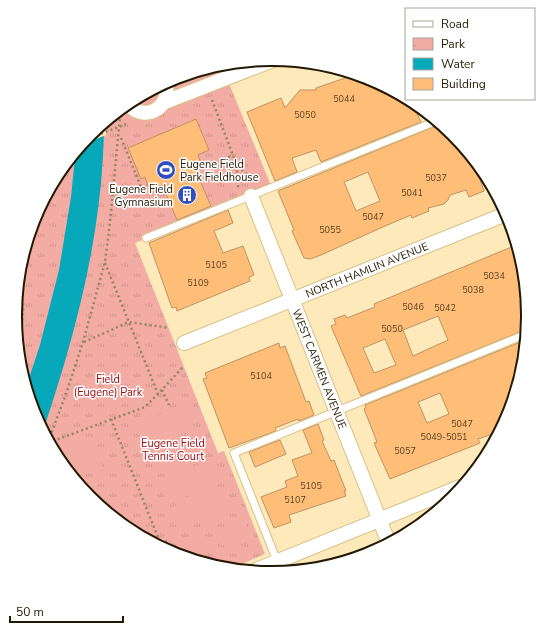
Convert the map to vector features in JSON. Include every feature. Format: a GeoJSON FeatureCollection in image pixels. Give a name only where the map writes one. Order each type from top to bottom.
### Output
{"type":"FeatureCollection","features":[{"type":"Feature","properties":{"kind":"street"},"geometry":{"type":"LineString","coordinates":[[134,109],[140,113],[154,112],[165,102],[255,67]]}},
{"type":"Feature","properties":{"kind":"street"},"geometry":{"type":"LineString","coordinates":[[165,102],[167,95],[166,90]]}},
{"type":"Feature","properties":{"kind":"street","name":"WEST CARMEN AVENUE"},"geometry":{"type":"LineString","coordinates":[[250,197],[387,537]]}},
{"type":"Feature","properties":{"kind":"street","name":"NORTH HAMLIN AVENUE"},"geometry":{"type":"LineString","coordinates":[[184,343],[500,216]]}},
{"type":"Feature","properties":{"kind":"street"},"geometry":{"type":"LineString","coordinates":[[266,566],[448,492]]}},
{"type":"Feature","properties":{"kind":"lane"},"geometry":{"type":"LineString","coordinates":[[146,238],[430,124]]}},
{"type":"Feature","properties":{"kind":"lane"},"geometry":{"type":"LineString","coordinates":[[277,561],[234,453],[520,337]]}},
{"type":"Feature","properties":{"kind":"path"},"geometry":{"type":"LineString","coordinates":[[212,100],[237,166],[237,183],[241,194],[250,197],[249,176],[237,166]]}},
{"type":"Feature","properties":{"kind":"path"},"geometry":{"type":"LineString","coordinates":[[51,433],[68,391],[83,342],[104,262],[120,118]]}},
{"type":"Feature","properties":{"kind":"path"},"geometry":{"type":"LineString","coordinates":[[102,133],[120,126]]}},
{"type":"Feature","properties":{"kind":"path"},"geometry":{"type":"LineString","coordinates":[[121,138],[141,187]]}},
{"type":"Feature","properties":{"kind":"path"},"geometry":{"type":"LineString","coordinates":[[196,171],[233,155]]}},
{"type":"Feature","properties":{"kind":"path"},"geometry":{"type":"LineString","coordinates":[[104,262],[158,394]]}},
{"type":"Feature","properties":{"kind":"path"},"geometry":{"type":"LineString","coordinates":[[22,322],[24,316],[23,299]]}},
{"type":"Feature","properties":{"kind":"path"},"geometry":{"type":"LineString","coordinates":[[83,342],[129,322],[169,328]]}},
{"type":"Feature","properties":{"kind":"path"},"geometry":{"type":"LineString","coordinates":[[55,440],[145,407],[184,366]]}},
{"type":"Feature","properties":{"kind":"path"},"geometry":{"type":"LineString","coordinates":[[162,390],[169,405]]}},
{"type":"Feature","properties":{"kind":"path"},"geometry":{"type":"LineString","coordinates":[[112,420],[159,539]]}},
{"type":"Feature","properties":{"kind":"green space","name":"Field (Eugene) Park"},"geometry":{"type":"Polygon","coordinates":[[[224,71],[272,188],[135,243],[218,453],[224,451],[265,554],[243,563],[223,561],[191,552],[176,547],[147,532],[107,504],[84,481],[55,441],[35,396],[24,349],[22,316],[24,283],[27,267],[35,236],[41,221],[55,191],[64,177],[84,151],[107,128],[133,109],[176,85],[224,71]]]}},
{"type":"Feature","properties":{"kind":"green space"},"geometry":{"type":"Polygon","coordinates":[[[185,404],[194,428],[144,448],[135,424],[185,404]]]}},
{"type":"Feature","properties":{"kind":"green space","name":"Eugene Field Tennis Court"},"geometry":{"type":"Polygon","coordinates":[[[197,431],[206,455],[156,475],[147,452],[197,431]]]}},
{"type":"Feature","properties":{"kind":"green space"},"geometry":{"type":"Polygon","coordinates":[[[90,436],[102,467],[79,475],[60,448],[90,436]]]}},
{"type":"Feature","properties":{"kind":"green space"},"geometry":{"type":"Polygon","coordinates":[[[208,461],[217,484],[167,504],[158,481],[208,461]]]}},
{"type":"Feature","properties":{"kind":"green space"},"geometry":{"type":"Polygon","coordinates":[[[219,488],[228,511],[178,531],[169,508],[219,488]]]}},
{"type":"Feature","properties":{"kind":"green space"},"geometry":{"type":"Polygon","coordinates":[[[245,521],[250,534],[222,546],[217,533],[245,521]]]}},
{"type":"Feature","properties":{"kind":"green space"},"geometry":{"type":"Polygon","coordinates":[[[208,536],[214,548],[199,554],[181,549],[180,547],[208,536]]]}},
{"type":"Feature","properties":{"kind":"water"},"geometry":{"type":"Polygon","coordinates":[[[104,131],[99,203],[86,279],[67,354],[46,422],[35,396],[30,376],[40,345],[59,270],[71,197],[74,164],[84,151],[104,131]]]}},
{"type":"Feature","properties":{"kind":"pier"},"geometry":{"type":"Polygon","coordinates":[[[106,129],[106,135],[96,139],[106,129]]]}},
{"type":"Feature","properties":{"kind":"building"},"geometry":{"type":"Polygon","coordinates":[[[345,78],[352,80],[367,85],[396,100],[417,114],[421,122],[321,162],[316,150],[292,158],[297,172],[275,181],[247,112],[281,98],[285,108],[300,90],[316,90],[316,88],[345,78]]]}},
{"type":"Feature","properties":{"kind":"building","name":"Eugene Field Park Fieldhouse"},"geometry":{"type":"Polygon","coordinates":[[[196,119],[209,150],[198,155],[202,166],[195,169],[211,206],[177,220],[162,185],[149,189],[145,177],[141,179],[128,148],[196,119]]]}},
{"type":"Feature","properties":{"kind":"building"},"geometry":{"type":"Polygon","coordinates":[[[434,127],[459,151],[479,177],[484,191],[469,197],[466,190],[450,195],[444,204],[428,208],[429,211],[412,218],[411,215],[310,259],[304,258],[292,231],[294,230],[278,191],[434,127]],[[368,172],[344,182],[356,211],[380,201],[368,172]]]}},
{"type":"Feature","properties":{"kind":"building"},"geometry":{"type":"Polygon","coordinates":[[[228,210],[233,223],[214,231],[223,253],[243,246],[254,275],[249,277],[250,281],[177,311],[176,307],[172,308],[149,243],[228,210]]]}},
{"type":"Feature","properties":{"kind":"building"},"geometry":{"type":"Polygon","coordinates":[[[511,247],[519,283],[521,316],[520,332],[361,396],[331,326],[336,324],[334,319],[345,315],[347,318],[375,307],[374,304],[511,247]],[[438,316],[403,330],[413,356],[448,340],[438,316]],[[385,339],[363,348],[374,373],[396,365],[385,339]]]}},
{"type":"Feature","properties":{"kind":"building"},"geometry":{"type":"Polygon","coordinates":[[[519,342],[516,365],[508,396],[491,435],[478,439],[480,443],[390,479],[374,443],[377,442],[364,409],[366,408],[365,405],[519,342]],[[440,393],[418,402],[427,423],[449,414],[440,393]]]}},
{"type":"Feature","properties":{"kind":"building"},"geometry":{"type":"Polygon","coordinates":[[[279,343],[280,348],[285,346],[306,402],[309,401],[314,415],[299,421],[298,419],[275,428],[276,431],[229,448],[203,379],[207,378],[205,373],[279,343]]]}},
{"type":"Feature","properties":{"kind":"building"},"geometry":{"type":"Polygon","coordinates":[[[318,424],[324,440],[322,441],[331,461],[334,460],[346,491],[344,491],[346,496],[289,515],[291,522],[274,528],[261,497],[287,487],[285,481],[298,476],[292,460],[312,453],[303,430],[318,424]]]}},
{"type":"Feature","properties":{"kind":"building"},"geometry":{"type":"Polygon","coordinates":[[[280,440],[286,454],[255,467],[249,452],[280,440]]]}},
{"type":"Feature","properties":{"kind":"place","name":"Eugene Field Park Fieldhouse"},"geometry":{"type":"Point","coordinates":[166,170]}},
{"type":"Feature","properties":{"kind":"place","name":"Eugene Field Gymnasium"},"geometry":{"type":"Point","coordinates":[187,195]}}]}
